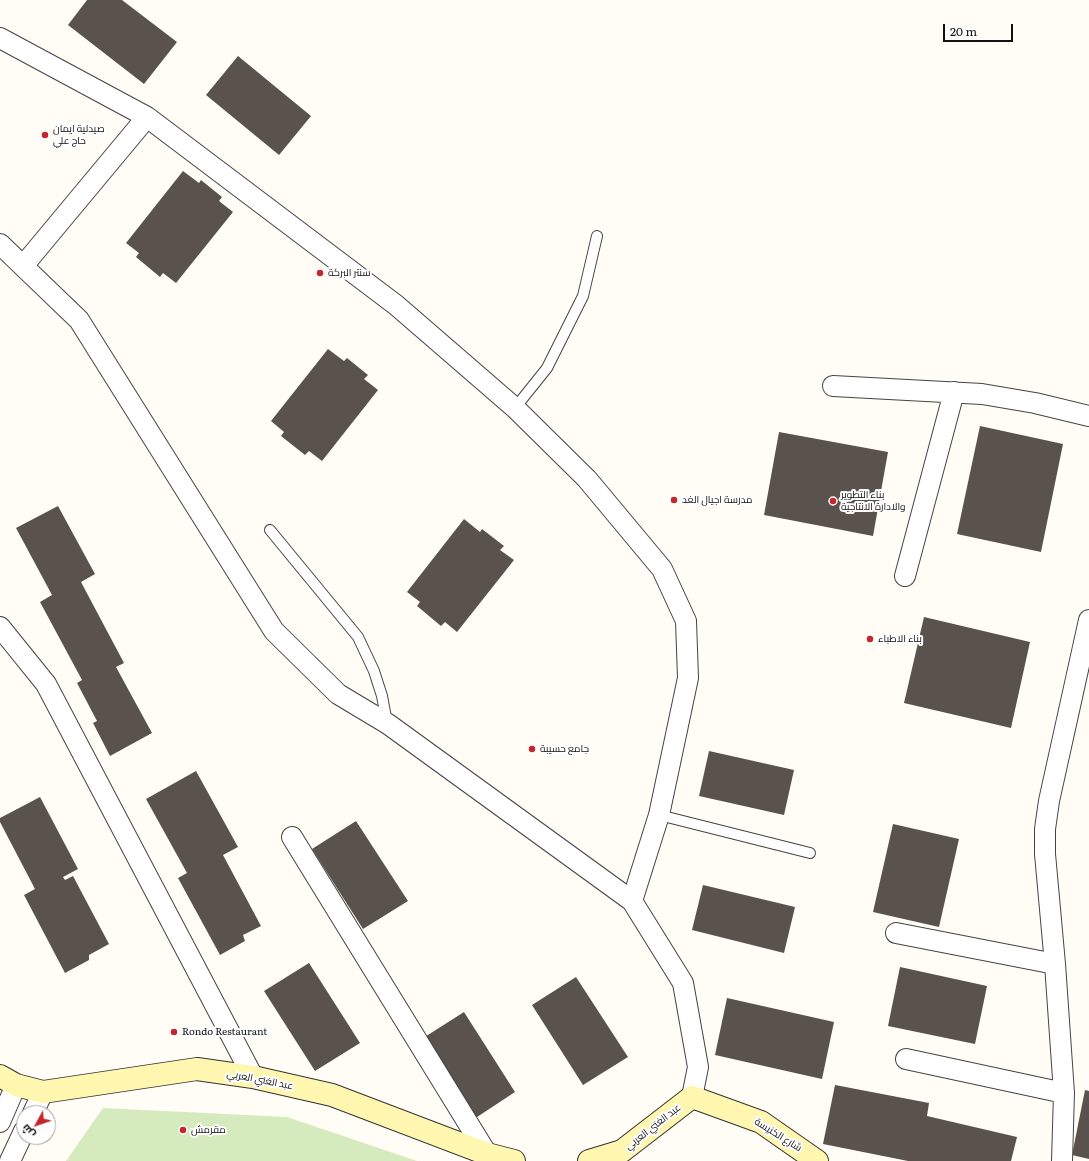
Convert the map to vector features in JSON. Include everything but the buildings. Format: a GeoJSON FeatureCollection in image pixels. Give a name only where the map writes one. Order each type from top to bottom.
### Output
{"type":"FeatureCollection","features":[{"type":"Feature","properties":{"kind":"street"},"geometry":{"type":"LineString","coordinates":[[0,38],[147,117],[396,305],[515,408],[587,479],[662,569],[686,621],[688,678],[659,815],[632,901]]}},
{"type":"Feature","properties":{"kind":"street"},"geometry":{"type":"LineString","coordinates":[[23,266],[147,117]]}},
{"type":"Feature","properties":{"kind":"street"},"geometry":{"type":"LineString","coordinates":[[0,244],[79,320],[274,631],[338,694],[388,724],[632,901],[682,983],[698,1066],[692,1097]]}},
{"type":"Feature","properties":{"kind":"street"},"geometry":{"type":"LineString","coordinates":[[833,386],[954,392],[1006,397],[1089,416]]}},
{"type":"Feature","properties":{"kind":"street"},"geometry":{"type":"LineString","coordinates":[[905,576],[954,392]]}},
{"type":"Feature","properties":{"kind":"street"},"geometry":{"type":"LineString","coordinates":[[1062,1161],[1064,1093],[1056,964],[1045,854],[1045,830],[1049,801],[1081,695],[1089,620]]}},
{"type":"Feature","properties":{"kind":"street"},"geometry":{"type":"LineString","coordinates":[[0,627],[46,684],[253,1077]]}},
{"type":"Feature","properties":{"kind":"street"},"geometry":{"type":"LineString","coordinates":[[292,837],[487,1154]]}},
{"type":"Feature","properties":{"kind":"street"},"geometry":{"type":"LineString","coordinates":[[896,933],[1056,964]]}},
{"type":"Feature","properties":{"kind":"street"},"geometry":{"type":"LineString","coordinates":[[906,1059],[1064,1093]]}},
{"type":"Feature","properties":{"kind":"street","name":"عبد الغني العربي"},"geometry":{"type":"LineString","coordinates":[[8,1081],[43,1092],[197,1069],[253,1077],[332,1095],[487,1154],[514,1161]]}},
{"type":"Feature","properties":{"kind":"street"},"geometry":{"type":"LineString","coordinates":[[0,1122],[8,1081]]}},
{"type":"Feature","properties":{"kind":"street"},"geometry":{"type":"LineString","coordinates":[[37,1105],[43,1092]]}},
{"type":"Feature","properties":{"kind":"street","name":"عبد الغني العربي"},"geometry":{"type":"LineString","coordinates":[[589,1161],[622,1151],[692,1097]]}},
{"type":"Feature","properties":{"kind":"street","name":"شارع الكنيسة"},"geometry":{"type":"LineString","coordinates":[[692,1097],[761,1122],[817,1161]]}},
{"type":"Feature","properties":{"kind":"street"},"geometry":{"type":"LineString","coordinates":[[10,1161],[17,1145]]}},
{"type":"Feature","properties":{"kind":"lane"},"geometry":{"type":"LineString","coordinates":[[515,408],[547,368],[583,296],[597,236]]}},
{"type":"Feature","properties":{"kind":"lane"},"geometry":{"type":"LineString","coordinates":[[270,530],[358,637],[376,677],[388,724]]}},
{"type":"Feature","properties":{"kind":"lane"},"geometry":{"type":"LineString","coordinates":[[659,815],[810,854]]}},
{"type":"Feature","properties":{"kind":"green space"},"geometry":{"type":"Polygon","coordinates":[[[103,1108],[287,1117],[417,1161],[66,1161],[103,1108]]]}},
{"type":"Feature","properties":{"kind":"place","name":"صيدلية ايمان حاج علي"},"geometry":{"type":"Point","coordinates":[45,135]}},
{"type":"Feature","properties":{"kind":"place","name":"سنتر البركة"},"geometry":{"type":"Point","coordinates":[320,273]}},
{"type":"Feature","properties":{"kind":"place","name":"مدرسة اجيال الغد"},"geometry":{"type":"Point","coordinates":[674,500]}},
{"type":"Feature","properties":{"kind":"place","name":"بناء التطوير والادارة الانتاجية"},"geometry":{"type":"Point","coordinates":[833,501]}},
{"type":"Feature","properties":{"kind":"place","name":"بناء الاطباء"},"geometry":{"type":"Point","coordinates":[870,639]}},
{"type":"Feature","properties":{"kind":"place","name":"جامع حسيبة"},"geometry":{"type":"Point","coordinates":[532,749]}},
{"type":"Feature","properties":{"kind":"place","name":"Rondo Restaurant"},"geometry":{"type":"Point","coordinates":[174,1032]}},
{"type":"Feature","properties":{"kind":"place","name":"مقرمش"},"geometry":{"type":"Point","coordinates":[183,1130]}}]}
